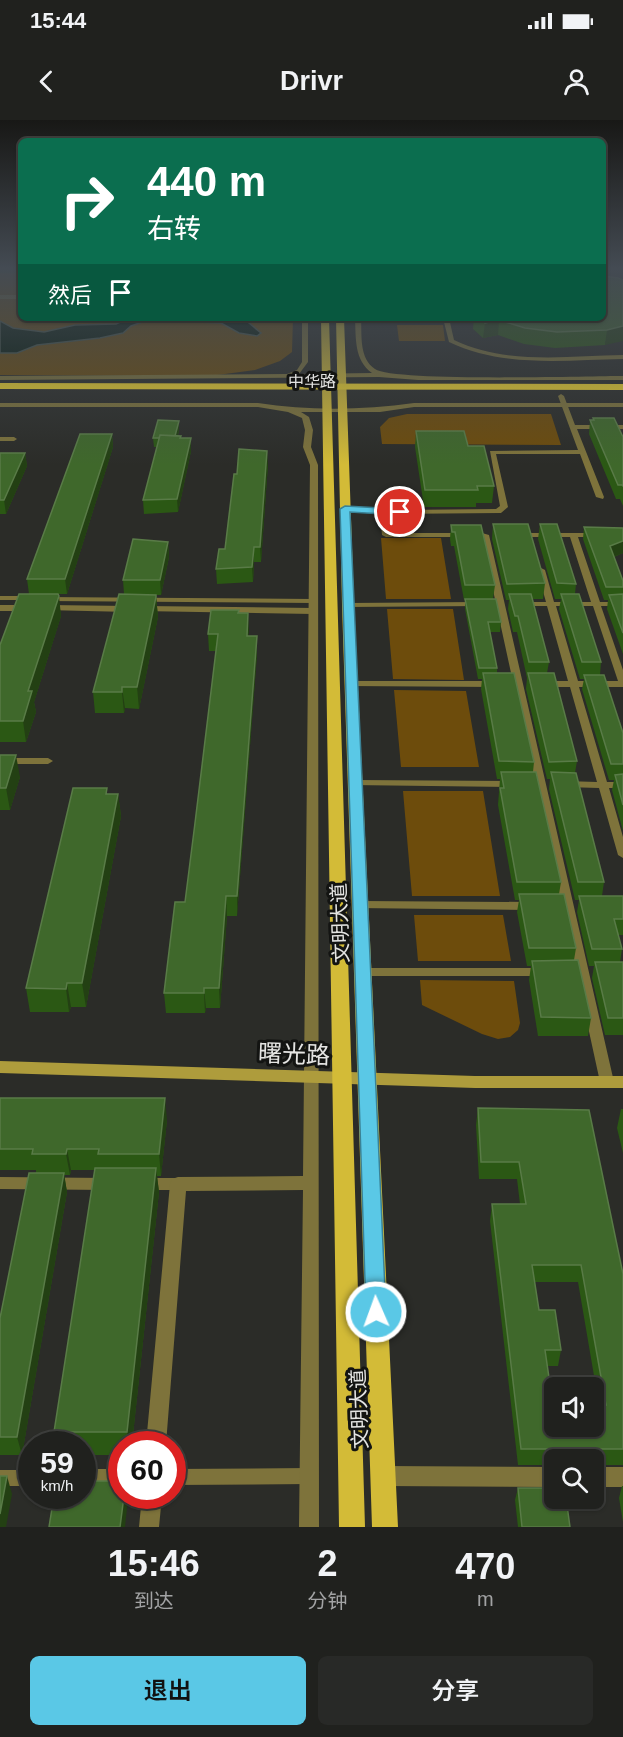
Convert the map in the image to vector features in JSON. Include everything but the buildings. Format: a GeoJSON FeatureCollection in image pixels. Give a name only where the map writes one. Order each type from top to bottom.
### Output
{"type":"FeatureCollection","features":[{"type":"Feature","properties":{"kind":"highway","name":"中华路"},"geometry":{"type":"LineString","coordinates":[[0,386],[334,392],[563,401],[623,396]]}},
{"type":"Feature","properties":{"kind":"highway","name":"中华路"},"geometry":{"type":"LineString","coordinates":[[0,395],[623,387]]}},
{"type":"Feature","properties":{"kind":"main road","name":"文明大道"},"geometry":{"type":"LineString","coordinates":[[327,334],[345,509],[385,1527]]}},
{"type":"Feature","properties":{"kind":"main road","name":"文明大道"},"geometry":{"type":"LineString","coordinates":[[339,334],[334,392],[342,1078],[352,1527]]}},
{"type":"Feature","properties":{"kind":"street"},"geometry":{"type":"LineString","coordinates":[[290,375],[299,370],[305,362],[306,334]]}},
{"type":"Feature","properties":{"kind":"street"},"geometry":{"type":"LineString","coordinates":[[359,334],[361,359],[368,369],[379,375],[418,378],[623,378]]}},
{"type":"Feature","properties":{"kind":"street"},"geometry":{"type":"LineString","coordinates":[[0,378],[290,375],[334,392]]}},
{"type":"Feature","properties":{"kind":"street"},"geometry":{"type":"LineString","coordinates":[[290,410],[379,375]]}},
{"type":"Feature","properties":{"kind":"street"},"geometry":{"type":"LineString","coordinates":[[563,401],[623,405]]}},
{"type":"Feature","properties":{"kind":"street"},"geometry":{"type":"LineString","coordinates":[[0,405],[258,405],[290,410],[305,417],[309,430],[307,447],[314,465],[309,1527]]}},
{"type":"Feature","properties":{"kind":"street","name":"曙光路"},"geometry":{"type":"LineString","coordinates":[[0,1067],[367,1079],[615,1082]]}},
{"type":"Feature","properties":{"kind":"street"},"geometry":{"type":"LineString","coordinates":[[157,1431],[178,1184],[311,1183]]}},
{"type":"Feature","properties":{"kind":"street"},"geometry":{"type":"LineString","coordinates":[[383,1476],[544,1477]]}},
{"type":"Feature","properties":{"kind":"street"},"geometry":{"type":"LineString","coordinates":[[604,1477],[623,1477]]}},
{"type":"Feature","properties":{"kind":"street"},"geometry":{"type":"LineString","coordinates":[[149,1527],[151,1509]]}},
{"type":"Feature","properties":{"kind":"lane"},"geometry":{"type":"LineString","coordinates":[[449,334],[451,341],[476,353],[514,357],[623,357]]}},
{"type":"Feature","properties":{"kind":"lane"},"geometry":{"type":"LineString","coordinates":[[563,401],[600,497]]}},
{"type":"Feature","properties":{"kind":"lane"},"geometry":{"type":"LineString","coordinates":[[573,427],[621,427],[623,436]]}},
{"type":"Feature","properties":{"kind":"lane"},"geometry":{"type":"LineString","coordinates":[[0,440],[14,440]]}},
{"type":"Feature","properties":{"kind":"lane"},"geometry":{"type":"LineString","coordinates":[[345,509],[502,510],[504,507],[492,452],[582,452]]}},
{"type":"Feature","properties":{"kind":"lane"},"geometry":{"type":"LineString","coordinates":[[384,511],[386,536],[488,535],[500,604],[541,784],[576,972],[615,1082]]}},
{"type":"Feature","properties":{"kind":"lane"},"geometry":{"type":"LineString","coordinates":[[510,535],[620,537],[623,549]]}},
{"type":"Feature","properties":{"kind":"lane"},"geometry":{"type":"LineString","coordinates":[[531,535],[534,547]]}},
{"type":"Feature","properties":{"kind":"lane"},"geometry":{"type":"LineString","coordinates":[[351,684],[623,684],[573,535]]}},
{"type":"Feature","properties":{"kind":"lane"},"geometry":{"type":"LineString","coordinates":[[537,558],[623,855]]}},
{"type":"Feature","properties":{"kind":"lane"},"geometry":{"type":"LineString","coordinates":[[0,598],[313,606]]}},
{"type":"Feature","properties":{"kind":"lane"},"geometry":{"type":"LineString","coordinates":[[348,605],[623,603]]}},
{"type":"Feature","properties":{"kind":"lane"},"geometry":{"type":"LineString","coordinates":[[0,608],[313,606]]}},
{"type":"Feature","properties":{"kind":"lane"},"geometry":{"type":"LineString","coordinates":[[0,760],[48,761]]}},
{"type":"Feature","properties":{"kind":"lane"},"geometry":{"type":"LineString","coordinates":[[355,783],[623,785]]}},
{"type":"Feature","properties":{"kind":"lane"},"geometry":{"type":"LineString","coordinates":[[360,905],[562,906]]}},
{"type":"Feature","properties":{"kind":"lane"},"geometry":{"type":"LineString","coordinates":[[363,972],[576,972]]}},
{"type":"Feature","properties":{"kind":"lane"},"geometry":{"type":"LineString","coordinates":[[0,1183],[178,1184]]}},
{"type":"Feature","properties":{"kind":"lane"},"geometry":{"type":"LineString","coordinates":[[186,1477],[309,1476]]}},
{"type":"Feature","properties":{"kind":"lane"},"geometry":{"type":"LineString","coordinates":[[0,1478],[18,1478]]}},
{"type":"Feature","properties":{"kind":"shaded area"},"geometry":{"type":"Polygon","coordinates":[[[0,334],[293,334],[292,352],[280,361],[255,370],[210,376],[0,375],[0,334]]]}},
{"type":"Feature","properties":{"kind":"shaded area"},"geometry":{"type":"Polygon","coordinates":[[[0,334],[120,334],[37,345],[17,353],[0,353],[0,334]]]}},
{"type":"Feature","properties":{"kind":"shaded area"},"geometry":{"type":"Polygon","coordinates":[[[398,334],[444,334],[445,341],[399,341],[398,334]]]}},
{"type":"Feature","properties":{"kind":"shaded area"},"geometry":{"type":"Polygon","coordinates":[[[407,414],[551,414],[561,445],[382,444],[380,427],[389,418],[407,414]]]}},
{"type":"Feature","properties":{"kind":"shaded area"},"geometry":{"type":"Polygon","coordinates":[[[381,538],[441,538],[451,599],[386,599],[381,538]]]}},
{"type":"Feature","properties":{"kind":"shaded area"},"geometry":{"type":"Polygon","coordinates":[[[387,609],[453,609],[464,680],[393,679],[387,609]]]}},
{"type":"Feature","properties":{"kind":"shaded area"},"geometry":{"type":"Polygon","coordinates":[[[394,690],[466,691],[479,767],[401,767],[394,690]]]}},
{"type":"Feature","properties":{"kind":"shaded area"},"geometry":{"type":"Polygon","coordinates":[[[403,791],[483,791],[500,896],[412,896],[403,791]]]}},
{"type":"Feature","properties":{"kind":"shaded area"},"geometry":{"type":"Polygon","coordinates":[[[414,915],[503,915],[511,961],[418,961],[414,915]]]}},
{"type":"Feature","properties":{"kind":"shaded area"},"geometry":{"type":"Polygon","coordinates":[[[420,980],[514,981],[520,1023],[518,1030],[510,1037],[498,1039],[482,1034],[422,1005],[420,980]]]}},
{"type":"Feature","properties":{"kind":"route"},"geometry":{"type":"LineString","coordinates":[[376,1312],[345,509],[400,512]]}}]}
